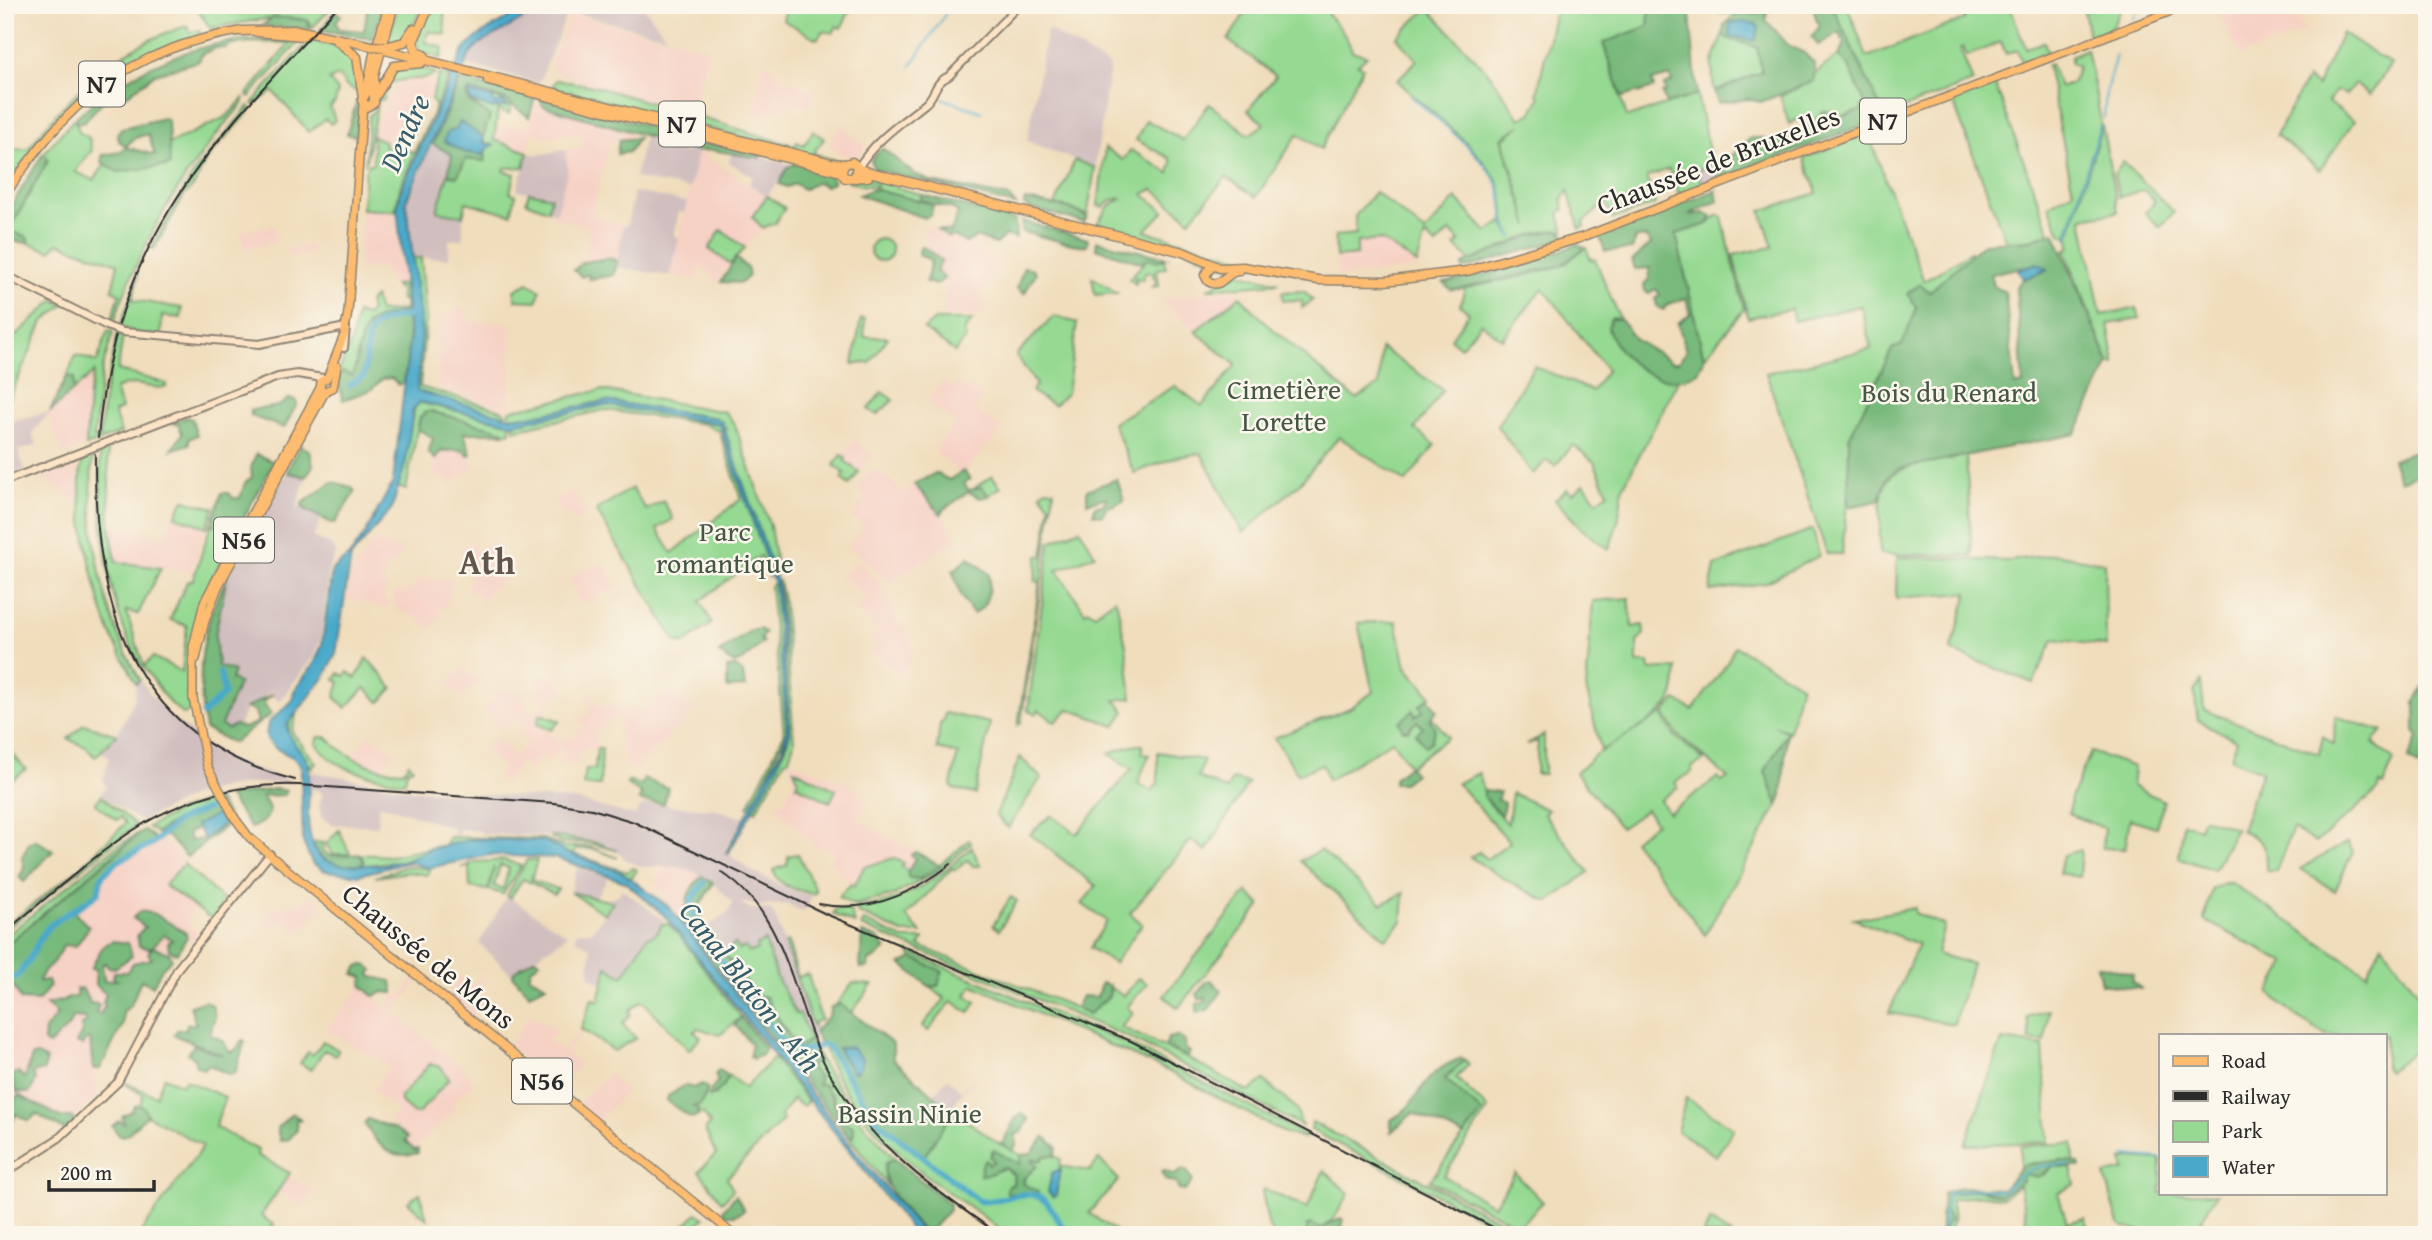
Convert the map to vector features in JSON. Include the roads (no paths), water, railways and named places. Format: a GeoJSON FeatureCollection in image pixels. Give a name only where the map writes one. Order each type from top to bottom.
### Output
{"type":"FeatureCollection","features":[{"type":"Feature","properties":{"kind":"highway","name":"N56"},"geometry":{"type":"LineString","coordinates":[[368,100],[391,5]]}},
{"type":"Feature","properties":{"kind":"highway"},"geometry":{"type":"LineString","coordinates":[[426,63],[413,42],[429,5]]}},
{"type":"Feature","properties":{"kind":"highway"},"geometry":{"type":"LineString","coordinates":[[384,50],[404,42],[429,5]]}},
{"type":"Feature","properties":{"kind":"highway"},"geometry":{"type":"LineString","coordinates":[[240,31],[288,29],[371,48]]}},
{"type":"Feature","properties":{"kind":"highway","name":"N7"},"geometry":{"type":"LineString","coordinates":[[240,31],[337,41],[384,50],[426,63],[831,163],[867,177],[1107,236],[1185,258],[1213,269]]}},
{"type":"Feature","properties":{"kind":"highway"},"geometry":{"type":"LineString","coordinates":[[337,41],[357,57],[368,100]]}},
{"type":"Feature","properties":{"kind":"highway"},"geometry":{"type":"LineString","coordinates":[[368,100],[394,66],[426,63]]}},
{"type":"Feature","properties":{"kind":"highway","name":"Chaussée de Bruxelles"},"geometry":{"type":"LineString","coordinates":[[1213,269],[1243,267],[1335,281],[1415,279],[1485,267],[1580,237]]}},
{"type":"Feature","properties":{"kind":"highway","name":"Chaussée de Bruxelles"},"geometry":{"type":"LineString","coordinates":[[1224,277],[1237,271],[1338,285],[1427,282],[1524,261],[1580,237]]}},
{"type":"Feature","properties":{"kind":"highway"},"geometry":{"type":"LineString","coordinates":[[1213,269],[1224,277],[1220,283],[1212,284],[1206,279],[1213,269]]}},
{"type":"Feature","properties":{"kind":"main road"},"geometry":{"type":"LineString","coordinates":[[851,169],[916,108],[925,103],[935,85],[965,61],[1018,5]]}},
{"type":"Feature","properties":{"kind":"main road","name":"Chaussée de Bruxelles"},"geometry":{"type":"LineString","coordinates":[[1580,237],[2187,5]]}},
{"type":"Feature","properties":{"kind":"main road","name":"N7"},"geometry":{"type":"LineString","coordinates":[[5,196],[51,130],[102,85],[172,48],[240,31]]}},
{"type":"Feature","properties":{"kind":"main road","name":"N56"},"geometry":{"type":"LineString","coordinates":[[325,383],[345,331],[368,100]]}},
{"type":"Feature","properties":{"kind":"main road","name":"N56"},"geometry":{"type":"LineString","coordinates":[[269,855],[235,816],[207,766],[194,698],[193,647],[204,601],[344,348],[351,321],[362,143],[368,100]]}},
{"type":"Feature","properties":{"kind":"main road"},"geometry":{"type":"LineString","coordinates":[[5,275],[123,332],[259,344],[336,329],[345,331],[344,348]]}},
{"type":"Feature","properties":{"kind":"main road"},"geometry":{"type":"LineString","coordinates":[[5,481],[278,377],[308,376],[325,383]]}},
{"type":"Feature","properties":{"kind":"main road"},"geometry":{"type":"LineString","coordinates":[[5,1173],[59,1138],[118,1082],[178,968],[269,855]]}},
{"type":"Feature","properties":{"kind":"main road","name":"Chaussée de Mons"},"geometry":{"type":"LineString","coordinates":[[269,855],[734,1235]]}},
{"type":"Feature","properties":{"kind":"main road","name":"Chaussée de Mons"},"geometry":{"type":"LineString","coordinates":[[290,872],[727,1235]]}},
{"type":"Feature","properties":{"kind":"water"},"geometry":{"type":"Polygon","coordinates":[[[527,5],[534,5],[521,20],[478,45],[469,56],[406,201],[422,333],[417,391],[510,417],[530,416],[606,401],[716,418],[722,422],[777,581],[790,733],[777,767],[728,854],[726,852],[783,748],[787,729],[774,583],[719,424],[605,405],[513,424],[420,402],[413,410],[406,461],[392,508],[351,557],[336,654],[324,678],[287,725],[290,738],[305,756],[309,768],[308,816],[311,839],[322,859],[340,865],[381,865],[408,860],[430,849],[473,839],[545,841],[565,852],[621,872],[669,907],[859,1156],[924,1235],[915,1235],[664,915],[625,882],[556,858],[490,855],[429,868],[409,862],[359,875],[325,871],[312,863],[303,842],[301,766],[273,746],[266,736],[268,723],[292,701],[294,691],[315,662],[322,645],[332,570],[349,556],[365,534],[393,482],[410,337],[397,208],[402,188],[462,53],[484,32],[527,5]]]}},
{"type":"Feature","properties":{"kind":"water"},"geometry":{"type":"Polygon","coordinates":[[[1730,23],[1756,24],[1759,28],[1755,41],[1730,36],[1730,23]]]}},
{"type":"Feature","properties":{"kind":"water"},"geometry":{"type":"Polygon","coordinates":[[[470,93],[493,98],[495,105],[501,101],[508,106],[492,109],[469,100],[470,93]]]}},
{"type":"Feature","properties":{"kind":"water"},"geometry":{"type":"Polygon","coordinates":[[[460,122],[483,137],[484,143],[493,145],[485,150],[485,155],[464,152],[444,141],[447,133],[456,129],[460,122]]]}},
{"type":"Feature","properties":{"kind":"water"},"geometry":{"type":"Polygon","coordinates":[[[2037,263],[2048,269],[2023,279],[2018,270],[2037,263]]]}},
{"type":"Feature","properties":{"kind":"water"},"geometry":{"type":"Polygon","coordinates":[[[218,814],[224,823],[204,839],[196,825],[218,814]]]}},
{"type":"Feature","properties":{"kind":"water"},"geometry":{"type":"Polygon","coordinates":[[[851,1047],[863,1060],[857,1072],[853,1072],[838,1048],[851,1047]]]}},
{"type":"Feature","properties":{"kind":"water"},"geometry":{"type":"Polygon","coordinates":[[[1060,1169],[1056,1196],[1053,1197],[1048,1192],[1052,1173],[1060,1169]]]}},
{"type":"Feature","properties":{"kind":"waterway"},"geometry":{"type":"LineString","coordinates":[[2133,19],[2141,5]]}},
{"type":"Feature","properties":{"kind":"waterway"},"geometry":{"type":"LineString","coordinates":[[911,66],[946,13]]}},
{"type":"Feature","properties":{"kind":"waterway"},"geometry":{"type":"LineString","coordinates":[[2104,118],[2106,91],[2116,55]]}},
{"type":"Feature","properties":{"kind":"waterway"},"geometry":{"type":"LineString","coordinates":[[1411,96],[1468,146],[1488,169],[1499,188],[1503,218],[1513,238]]}},
{"type":"Feature","properties":{"kind":"waterway"},"geometry":{"type":"LineString","coordinates":[[941,98],[982,112]]}},
{"type":"Feature","properties":{"kind":"waterway"},"geometry":{"type":"LineString","coordinates":[[2067,238],[2100,126]]}},
{"type":"Feature","properties":{"kind":"waterway"},"geometry":{"type":"LineString","coordinates":[[350,385],[364,376],[368,338],[375,325],[414,315]]}},
{"type":"Feature","properties":{"kind":"waterway"},"geometry":{"type":"LineString","coordinates":[[203,714],[224,694],[220,673]]}},
{"type":"Feature","properties":{"kind":"waterway"},"geometry":{"type":"LineString","coordinates":[[5,977],[16,977],[21,972],[49,927],[98,893],[102,876],[118,861],[153,843],[178,821],[214,806],[212,801]]}},
{"type":"Feature","properties":{"kind":"waterway","name":"Canal Blaton - Ath"},"geometry":{"type":"LineString","coordinates":[[704,883],[690,902],[696,929],[785,1045],[799,1051],[823,1045],[829,1048],[876,1120],[979,1201],[1022,1194],[1038,1197],[1046,1202],[1068,1235]]}},
{"type":"Feature","properties":{"kind":"waterway"},"geometry":{"type":"LineString","coordinates":[[2125,1156],[2159,1159]]}},
{"type":"Feature","properties":{"kind":"waterway"},"geometry":{"type":"LineString","coordinates":[[1942,1235],[1948,1193],[1980,1188],[2003,1191],[2032,1169],[2049,1165],[2069,1165]]}},
{"type":"Feature","properties":{"kind":"railway"},"geometry":{"type":"LineString","coordinates":[[98,438],[108,367],[125,305],[148,249],[176,199],[210,151],[339,5]]}},
{"type":"Feature","properties":{"kind":"railway"},"geometry":{"type":"LineString","coordinates":[[95,454],[96,510],[102,563],[114,613],[133,658],[159,699],[194,733],[239,760],[295,780]]}},
{"type":"Feature","properties":{"kind":"railway"},"geometry":{"type":"LineString","coordinates":[[5,932],[73,875],[138,827],[172,809],[210,795],[252,787],[299,785],[554,803],[592,809],[634,822],[828,915],[1131,1041],[1508,1235]]}},
{"type":"Feature","properties":{"kind":"railway"},"geometry":{"type":"LineString","coordinates":[[819,904],[855,906],[889,899],[921,884],[951,864]]}},
{"type":"Feature","properties":{"kind":"railway"},"geometry":{"type":"LineString","coordinates":[[721,872],[745,891],[763,914],[789,967],[819,1052],[850,1104],[887,1147],[908,1166],[952,1202],[1000,1235]]}},
{"type":"Feature","properties":{"kind":"railway"},"geometry":{"type":"LineString","coordinates":[[2421,1235],[2427,1231]]}},
{"type":"Feature","properties":{"kind":"district","name":"Ath"},"geometry":{"type":"Point","coordinates":[487,562]}},
{"type":"Feature","properties":{"kind":"water label","name":"Dendre"},"geometry":{"type":"Point","coordinates":[405,133]}},
{"type":"Feature","properties":{"kind":"park label","name":"Bois du Renard"},"geometry":{"type":"Point","coordinates":[1949,392]}},
{"type":"Feature","properties":{"kind":"park label","name":"Cimetière Lorette"},"geometry":{"type":"Point","coordinates":[1284,405]}},
{"type":"Feature","properties":{"kind":"park label","name":"Parc romantique"},"geometry":{"type":"Point","coordinates":[725,547]}},
{"type":"Feature","properties":{"kind":"park label","name":"Bassin Ninie"},"geometry":{"type":"Point","coordinates":[910,1113]}}]}
